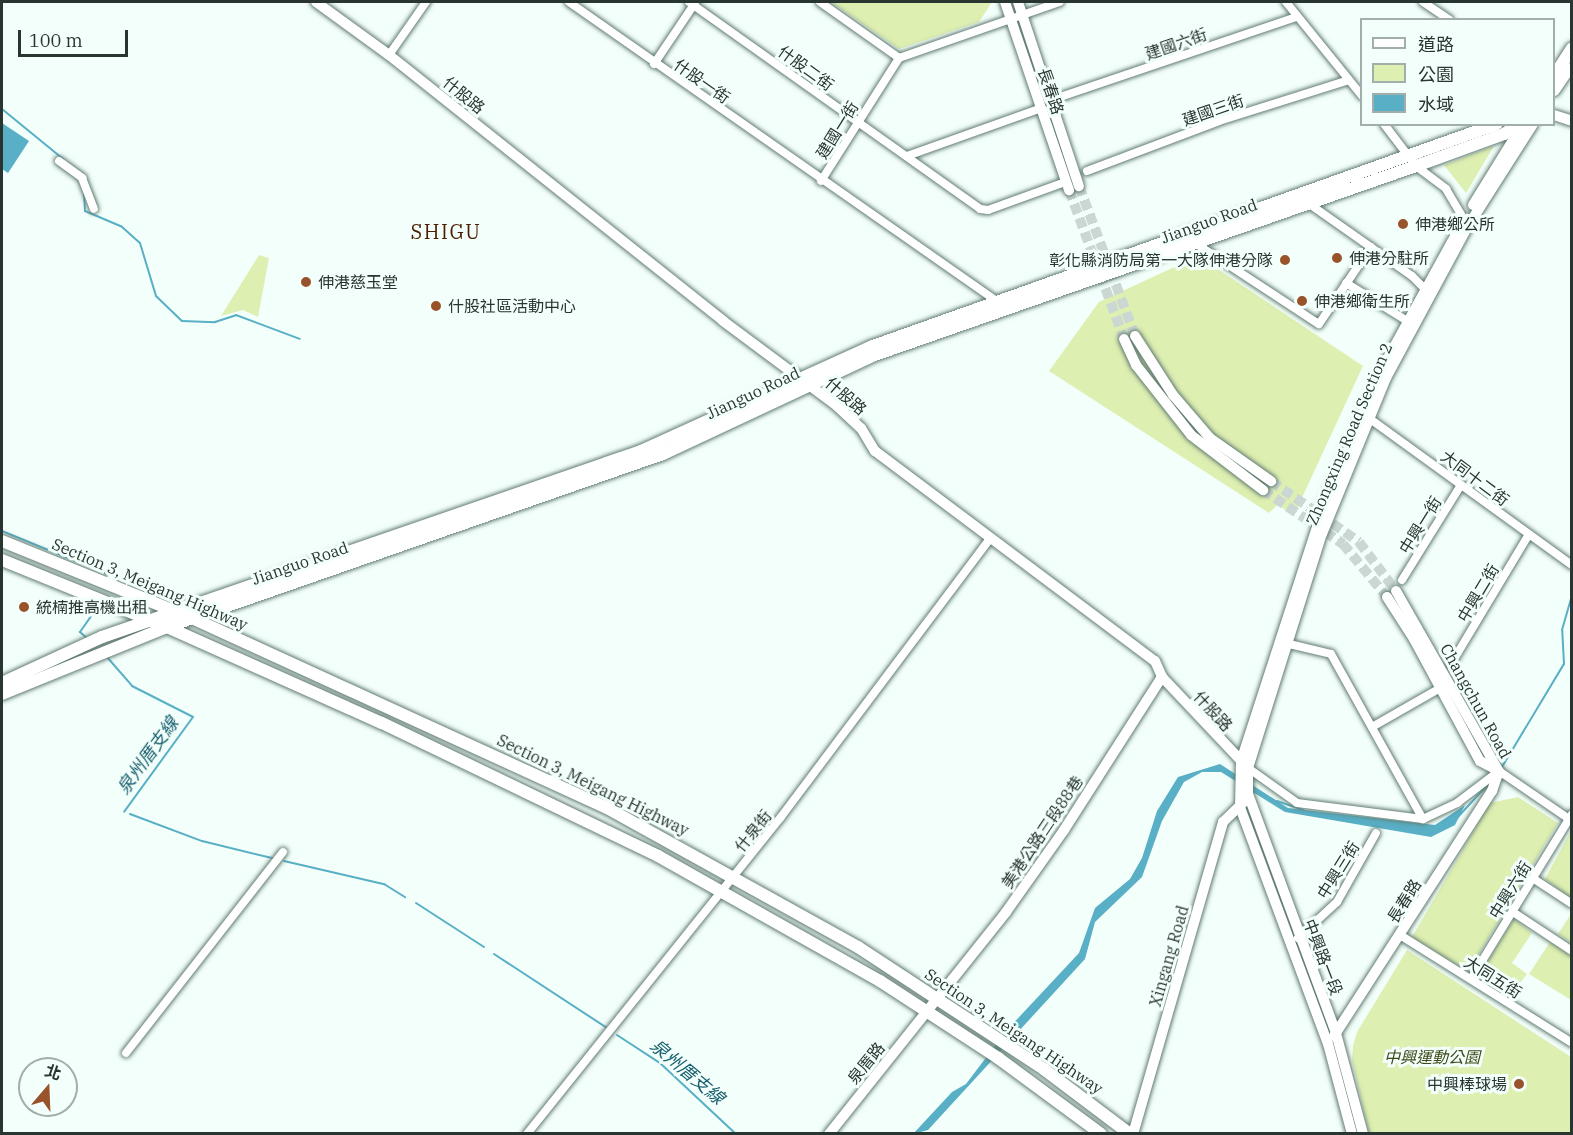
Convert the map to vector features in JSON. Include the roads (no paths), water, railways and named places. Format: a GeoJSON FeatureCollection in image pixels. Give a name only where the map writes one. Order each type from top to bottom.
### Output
{"type":"FeatureCollection","features":[{"type":"Feature","properties":{"kind":"main road"},"geometry":{"type":"LineString","coordinates":[[1555,74],[1572,48]]}},
{"type":"Feature","properties":{"kind":"main road"},"geometry":{"type":"LineString","coordinates":[[1555,88],[1572,63]]}},
{"type":"Feature","properties":{"kind":"main road","name":"Jianguo Road"},"geometry":{"type":"LineString","coordinates":[[2,683],[102,637],[151,620],[663,454],[873,356],[1308,203],[1492,126]]}},
{"type":"Feature","properties":{"kind":"main road","name":"Jianguo Road"},"geometry":{"type":"LineString","coordinates":[[2,694],[167,627],[641,451],[800,376],[870,347],[1413,161],[1504,134],[1518,126]]}},
{"type":"Feature","properties":{"kind":"main road","name":"Section 3, Meigang Highway"},"geometry":{"type":"LineString","coordinates":[[2,541],[192,618],[514,763],[734,876],[938,998],[1132,1134]]}},
{"type":"Feature","properties":{"kind":"main road","name":"Section 3, Meigang Highway"},"geometry":{"type":"LineString","coordinates":[[2,560],[167,627],[502,779],[722,890],[927,1012],[994,1056],[1101,1134]]}},
{"type":"Feature","properties":{"kind":"street","name":"什股路"},"geometry":{"type":"LineString","coordinates":[[316,2],[389,55],[723,321],[800,376],[861,428],[875,451],[1155,661],[1162,677],[1244,779]]}},
{"type":"Feature","properties":{"kind":"street"},"geometry":{"type":"LineString","coordinates":[[389,55],[426,2]]}},
{"type":"Feature","properties":{"kind":"street","name":"什股一街"},"geometry":{"type":"LineString","coordinates":[[569,2],[821,181]]}},
{"type":"Feature","properties":{"kind":"street"},"geometry":{"type":"LineString","coordinates":[[820,2],[899,58],[1060,2]]}},
{"type":"Feature","properties":{"kind":"street","name":"長春路"},"geometry":{"type":"LineString","coordinates":[[1005,2],[1069,186]]}},
{"type":"Feature","properties":{"kind":"street","name":"長春路"},"geometry":{"type":"LineString","coordinates":[[1018,2],[1069,186]]}},
{"type":"Feature","properties":{"kind":"street"},"geometry":{"type":"LineString","coordinates":[[1286,2],[1360,93]]}},
{"type":"Feature","properties":{"kind":"street"},"geometry":{"type":"LineString","coordinates":[[1423,2],[1447,18]]}},
{"type":"Feature","properties":{"kind":"street"},"geometry":{"type":"LineString","coordinates":[[654,64],[693,3]]}},
{"type":"Feature","properties":{"kind":"street","name":"什股二街"},"geometry":{"type":"LineString","coordinates":[[693,3],[906,156]]}},
{"type":"Feature","properties":{"kind":"street","name":"建國六街"},"geometry":{"type":"LineString","coordinates":[[1062,96],[1297,17]]}},
{"type":"Feature","properties":{"kind":"street","name":"建國一街"},"geometry":{"type":"LineString","coordinates":[[899,58],[821,181],[998,302]]}},
{"type":"Feature","properties":{"kind":"street","name":"建國三街"},"geometry":{"type":"LineString","coordinates":[[1087,171],[1219,121],[1350,80]]}},
{"type":"Feature","properties":{"kind":"street"},"geometry":{"type":"LineString","coordinates":[[906,156],[1036,110]]}},
{"type":"Feature","properties":{"kind":"street"},"geometry":{"type":"LineString","coordinates":[[1555,115],[1572,121]]}},
{"type":"Feature","properties":{"kind":"street"},"geometry":{"type":"LineString","coordinates":[[1386,126],[1413,161],[1446,189],[1465,224]]}},
{"type":"Feature","properties":{"kind":"street","name":"Zhongxing Road Section 2"},"geometry":{"type":"LineString","coordinates":[[1244,779],[1282,641],[1366,415],[1426,292],[1520,126]]}},
{"type":"Feature","properties":{"kind":"street","name":"Zhongxing Road Section 2"},"geometry":{"type":"LineString","coordinates":[[1465,224],[1532,126]]}},
{"type":"Feature","properties":{"kind":"street"},"geometry":{"type":"LineString","coordinates":[[906,156],[980,209],[988,210],[1069,186]]}},
{"type":"Feature","properties":{"kind":"street"},"geometry":{"type":"LineString","coordinates":[[59,161],[82,178],[94,209]]}},
{"type":"Feature","properties":{"kind":"street"},"geometry":{"type":"LineString","coordinates":[[1308,203],[1412,276],[1426,292]]}},
{"type":"Feature","properties":{"kind":"street"},"geometry":{"type":"LineString","coordinates":[[1195,243],[1319,324],[1371,247]]}},
{"type":"Feature","properties":{"kind":"street"},"geometry":{"type":"LineString","coordinates":[[1346,283],[1410,323]]}},
{"type":"Feature","properties":{"kind":"street"},"geometry":{"type":"LineString","coordinates":[[1135,336],[1173,395],[1210,438],[1271,481]]}},
{"type":"Feature","properties":{"kind":"street"},"geometry":{"type":"LineString","coordinates":[[1124,339],[1136,365],[1191,435],[1263,490]]}},
{"type":"Feature","properties":{"kind":"street","name":"大同十二街"},"geometry":{"type":"LineString","coordinates":[[1366,415],[1528,536],[1572,565]]}},
{"type":"Feature","properties":{"kind":"street","name":"中興一街"},"geometry":{"type":"LineString","coordinates":[[1402,580],[1461,485]]}},
{"type":"Feature","properties":{"kind":"street","name":"中興二街"},"geometry":{"type":"LineString","coordinates":[[1450,664],[1528,536]]}},
{"type":"Feature","properties":{"kind":"street","name":"什泉街"},"geometry":{"type":"LineString","coordinates":[[528,1134],[734,876],[990,538]]}},
{"type":"Feature","properties":{"kind":"street","name":"Changchun Road"},"geometry":{"type":"LineString","coordinates":[[1391,594],[1500,775]]}},
{"type":"Feature","properties":{"kind":"street"},"geometry":{"type":"LineString","coordinates":[[1282,641],[1331,654],[1423,819]]}},
{"type":"Feature","properties":{"kind":"street","name":"美港公路三段88巷"},"geometry":{"type":"LineString","coordinates":[[927,1012],[1064,831],[1162,677]]}},
{"type":"Feature","properties":{"kind":"street"},"geometry":{"type":"LineString","coordinates":[[1372,727],[1435,691]]}},
{"type":"Feature","properties":{"kind":"street"},"geometry":{"type":"LineString","coordinates":[[1244,779],[1297,803],[1423,819],[1457,803],[1500,775],[1571,818]]}},
{"type":"Feature","properties":{"kind":"street","name":"長春路"},"geometry":{"type":"LineString","coordinates":[[1328,1044],[1400,935],[1500,775]]}},
{"type":"Feature","properties":{"kind":"street","name":"Xingang Road"},"geometry":{"type":"LineString","coordinates":[[1132,1134],[1223,822],[1240,808],[1244,779]]}},
{"type":"Feature","properties":{"kind":"street","name":"中興路一段"},"geometry":{"type":"LineString","coordinates":[[1244,779],[1328,1044],[1352,1134]]}},
{"type":"Feature","properties":{"kind":"street","name":"中興路一段"},"geometry":{"type":"LineString","coordinates":[[1240,808],[1336,1033],[1363,1134]]}},
{"type":"Feature","properties":{"kind":"street","name":"中興六街"},"geometry":{"type":"LineString","coordinates":[[1471,979],[1571,818]]}},
{"type":"Feature","properties":{"kind":"street","name":"中興三街"},"geometry":{"type":"LineString","coordinates":[[1295,940],[1337,902],[1376,833]]}},
{"type":"Feature","properties":{"kind":"street"},"geometry":{"type":"LineString","coordinates":[[126,1053],[283,852]]}},
{"type":"Feature","properties":{"kind":"street"},"geometry":{"type":"LineString","coordinates":[[1534,879],[1572,904]]}},
{"type":"Feature","properties":{"kind":"street"},"geometry":{"type":"LineString","coordinates":[[1513,912],[1572,951]]}},
{"type":"Feature","properties":{"kind":"street","name":"大同五街"},"geometry":{"type":"LineString","coordinates":[[1400,935],[1572,1043]]}},
{"type":"Feature","properties":{"kind":"street","name":"泉厝路"},"geometry":{"type":"LineString","coordinates":[[829,1134],[927,1012]]}},
{"type":"Feature","properties":{"kind":"water"},"geometry":{"type":"Polygon","coordinates":[[[2,123],[29,141],[8,173],[2,169],[2,123]]]}},
{"type":"Feature","properties":{"kind":"water"},"geometry":{"type":"Polygon","coordinates":[[[1220,764],[1288,808],[1435,825],[1465,805],[1455,825],[1431,837],[1285,812],[1221,772],[1202,772],[1184,782],[1162,821],[1142,877],[1095,922],[1085,959],[928,1130],[913,1134],[952,1092],[966,1084],[1007,1030],[1079,953],[1095,908],[1130,879],[1142,858],[1157,811],[1178,777],[1220,764]]]}},
{"type":"Feature","properties":{"kind":"waterway"},"geometry":{"type":"LineString","coordinates":[[2,109],[63,159]]}},
{"type":"Feature","properties":{"kind":"waterway"},"geometry":{"type":"LineString","coordinates":[[84,192],[85,211],[121,226],[140,243],[156,296],[182,321],[215,322],[236,315],[300,339]]}},
{"type":"Feature","properties":{"kind":"waterway","name":"泉州厝支線"},"geometry":{"type":"LineString","coordinates":[[2,531],[114,577],[112,580]]}},
{"type":"Feature","properties":{"kind":"waterway"},"geometry":{"type":"LineString","coordinates":[[1502,767],[1564,664],[1562,630],[1572,594]]}},
{"type":"Feature","properties":{"kind":"waterway","name":"泉州厝支線"},"geometry":{"type":"LineString","coordinates":[[88,639],[80,632],[94,612]]}},
{"type":"Feature","properties":{"kind":"waterway","name":"泉州厝支線"},"geometry":{"type":"LineString","coordinates":[[107,657],[132,686],[193,717],[124,812]]}},
{"type":"Feature","properties":{"kind":"waterway"},"geometry":{"type":"LineString","coordinates":[[1457,818],[1491,781]]}},
{"type":"Feature","properties":{"kind":"waterway"},"geometry":{"type":"LineString","coordinates":[[1277,801],[1303,810]]}},
{"type":"Feature","properties":{"kind":"waterway","name":"泉州厝支線"},"geometry":{"type":"LineString","coordinates":[[130,814],[202,841],[272,858]]}},
{"type":"Feature","properties":{"kind":"waterway","name":"泉州厝支線"},"geometry":{"type":"LineString","coordinates":[[284,861],[384,884],[405,897]]}},
{"type":"Feature","properties":{"kind":"waterway","name":"泉州厝支線"},"geometry":{"type":"LineString","coordinates":[[416,903],[484,947]]}},
{"type":"Feature","properties":{"kind":"waterway","name":"泉州厝支線"},"geometry":{"type":"LineString","coordinates":[[494,954],[607,1028]]}},
{"type":"Feature","properties":{"kind":"waterway","name":"泉州厝支線"},"geometry":{"type":"LineString","coordinates":[[617,1035],[660,1063],[736,1134]]}},
{"type":"Feature","properties":{"kind":"tunnel"},"geometry":{"type":"LineString","coordinates":[[1079,186],[1135,336]]}},
{"type":"Feature","properties":{"kind":"tunnel"},"geometry":{"type":"LineString","coordinates":[[1069,190],[1124,339]]}},
{"type":"Feature","properties":{"kind":"tunnel"},"geometry":{"type":"LineString","coordinates":[[1271,481],[1359,542],[1396,591]]}},
{"type":"Feature","properties":{"kind":"tunnel"},"geometry":{"type":"LineString","coordinates":[[1263,490],[1343,544],[1387,597]]}},
{"type":"Feature","properties":{"kind":"place","name":"伸港鄉公所"},"geometry":{"type":"Point","coordinates":[1403,224]}},
{"type":"Feature","properties":{"kind":"place","name":"伸港分駐所"},"geometry":{"type":"Point","coordinates":[1337,258]}},
{"type":"Feature","properties":{"kind":"place","name":"彰化縣消防局第一大隊伸港分隊"},"geometry":{"type":"Point","coordinates":[1285,260]}},
{"type":"Feature","properties":{"kind":"place","name":"伸港慈玉堂"},"geometry":{"type":"Point","coordinates":[306,282]}},
{"type":"Feature","properties":{"kind":"place","name":"伸港鄉衛生所"},"geometry":{"type":"Point","coordinates":[1302,301]}},
{"type":"Feature","properties":{"kind":"place","name":"什股社區活動中心"},"geometry":{"type":"Point","coordinates":[436,306]}},
{"type":"Feature","properties":{"kind":"place","name":"統楠推高機出租"},"geometry":{"type":"Point","coordinates":[24,607]}},
{"type":"Feature","properties":{"kind":"place","name":"中興棒球場"},"geometry":{"type":"Point","coordinates":[1519,1084]}},
{"type":"Feature","properties":{"kind":"district","name":"SHIGU"},"geometry":{"type":"Point","coordinates":[446,231]}},
{"type":"Feature","properties":{"kind":"park label","name":"中興運動公園"},"geometry":{"type":"Point","coordinates":[1432,1057]}}]}
